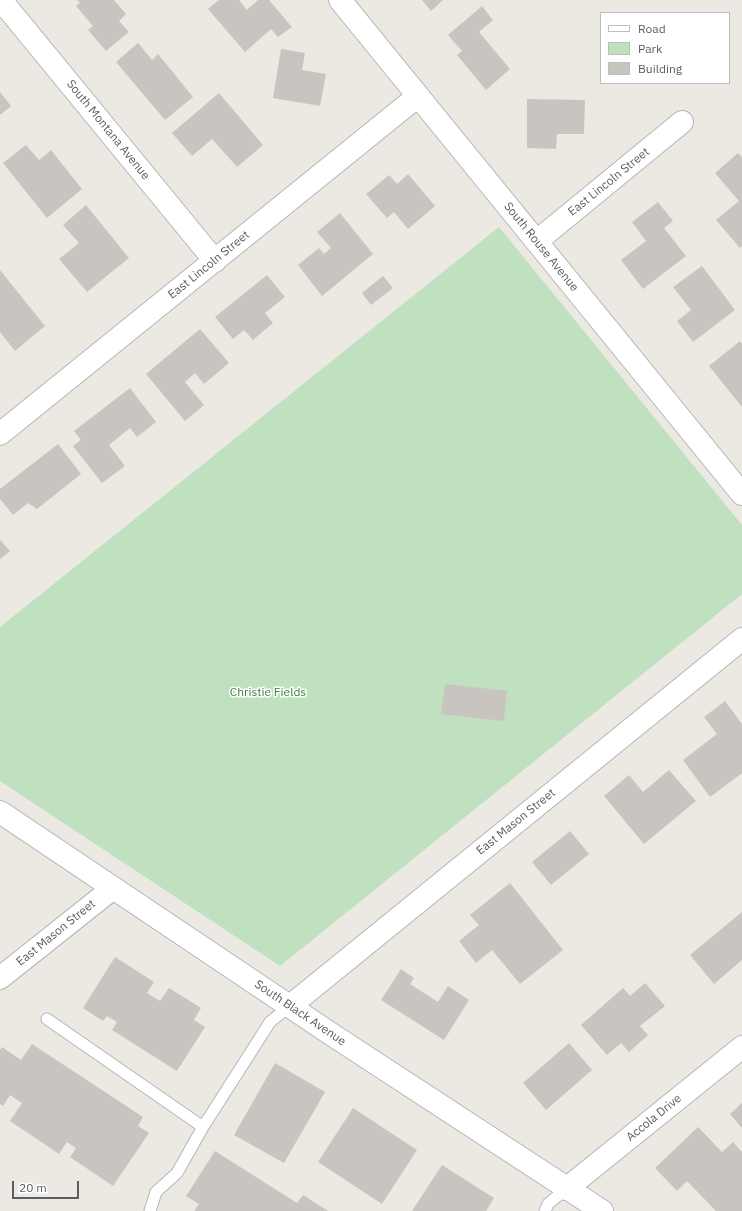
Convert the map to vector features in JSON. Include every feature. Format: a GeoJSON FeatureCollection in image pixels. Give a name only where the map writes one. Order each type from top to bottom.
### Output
{"type":"FeatureCollection","features":[{"type":"Feature","properties":{"kind":"street","name":"South Montana Avenue"},"geometry":{"type":"LineString","coordinates":[[1,0],[215,261]]}},
{"type":"Feature","properties":{"kind":"street","name":"South Rouse Avenue"},"geometry":{"type":"LineString","coordinates":[[340,0],[742,494]]}},
{"type":"Feature","properties":{"kind":"street","name":"East Lincoln Street"},"geometry":{"type":"LineString","coordinates":[[3,427],[215,261],[418,96]]}},
{"type":"Feature","properties":{"kind":"street","name":"East Lincoln Street"},"geometry":{"type":"LineString","coordinates":[[537,241],[682,122]]}},
{"type":"Feature","properties":{"kind":"street","name":"East Mason Street"},"geometry":{"type":"LineString","coordinates":[[290,1006],[742,639]]}},
{"type":"Feature","properties":{"kind":"street","name":"South Black Avenue"},"geometry":{"type":"LineString","coordinates":[[0,812],[112,889],[566,1189],[602,1211]]}},
{"type":"Feature","properties":{"kind":"street","name":"East Mason Street"},"geometry":{"type":"LineString","coordinates":[[0,978],[112,889]]}},
{"type":"Feature","properties":{"kind":"street","name":"Accola Drive"},"geometry":{"type":"LineString","coordinates":[[566,1189],[742,1047]]}},
{"type":"Feature","properties":{"kind":"lane"},"geometry":{"type":"LineString","coordinates":[[150,1211],[156,1192],[177,1172],[203,1127],[270,1022],[290,1006]]}},
{"type":"Feature","properties":{"kind":"lane"},"geometry":{"type":"LineString","coordinates":[[47,1019],[203,1127]]}},
{"type":"Feature","properties":{"kind":"lane"},"geometry":{"type":"LineString","coordinates":[[545,1211],[548,1204],[566,1189]]}},
{"type":"Feature","properties":{"kind":"green space","name":"Christie Fields"},"geometry":{"type":"Polygon","coordinates":[[[499,227],[742,525],[742,594],[280,966],[0,781],[0,627],[499,227]]]}},
{"type":"Feature","properties":{"kind":"building"},"geometry":{"type":"Polygon","coordinates":[[[77,0],[114,0],[126,14],[119,21],[129,32],[106,51],[88,30],[93,26],[76,6],[80,3],[77,0]]]}},
{"type":"Feature","properties":{"kind":"building"},"geometry":{"type":"Polygon","coordinates":[[[219,0],[239,0],[247,10],[258,0],[269,0],[292,27],[278,37],[271,29],[245,52],[208,9],[219,0]]]}},
{"type":"Feature","properties":{"kind":"building"},"geometry":{"type":"Polygon","coordinates":[[[422,0],[443,0],[431,11],[422,0]]]}},
{"type":"Feature","properties":{"kind":"building"},"geometry":{"type":"Polygon","coordinates":[[[482,6],[493,20],[479,32],[510,69],[486,90],[457,55],[462,51],[448,35],[482,6]]]}},
{"type":"Feature","properties":{"kind":"building"},"geometry":{"type":"Polygon","coordinates":[[[138,43],[152,60],[158,54],[193,97],[165,120],[116,62],[138,43]]]}},
{"type":"Feature","properties":{"kind":"building"},"geometry":{"type":"Polygon","coordinates":[[[281,49],[305,53],[302,70],[326,74],[320,106],[273,98],[281,49]]]}},
{"type":"Feature","properties":{"kind":"building"},"geometry":{"type":"Polygon","coordinates":[[[0,92],[11,106],[0,115],[0,92]]]}},
{"type":"Feature","properties":{"kind":"building"},"geometry":{"type":"Polygon","coordinates":[[[219,93],[263,145],[237,167],[212,139],[192,156],[172,133],[219,93]]]}},
{"type":"Feature","properties":{"kind":"building"},"geometry":{"type":"Polygon","coordinates":[[[527,99],[585,100],[584,134],[557,134],[556,149],[527,148],[527,99]]]}},
{"type":"Feature","properties":{"kind":"building"},"geometry":{"type":"Polygon","coordinates":[[[26,145],[39,160],[51,150],[82,189],[47,218],[3,163],[26,145]]]}},
{"type":"Feature","properties":{"kind":"building"},"geometry":{"type":"Polygon","coordinates":[[[738,153],[742,157],[742,246],[740,248],[716,220],[739,201],[715,173],[738,153]]]}},
{"type":"Feature","properties":{"kind":"building"},"geometry":{"type":"Polygon","coordinates":[[[408,174],[435,206],[408,229],[394,212],[387,218],[366,194],[389,175],[397,184],[408,174]]]}},
{"type":"Feature","properties":{"kind":"building"},"geometry":{"type":"Polygon","coordinates":[[[658,202],[673,221],[664,228],[686,256],[643,289],[621,260],[646,241],[632,222],[658,202]]]}},
{"type":"Feature","properties":{"kind":"building"},"geometry":{"type":"Polygon","coordinates":[[[86,205],[129,258],[87,292],[59,259],[79,243],[63,225],[86,205]]]}},
{"type":"Feature","properties":{"kind":"building"},"geometry":{"type":"Polygon","coordinates":[[[340,213],[373,254],[322,296],[298,265],[319,248],[324,254],[331,248],[317,232],[340,213]]]}},
{"type":"Feature","properties":{"kind":"building"},"geometry":{"type":"Polygon","coordinates":[[[702,266],[735,310],[693,342],[677,321],[691,310],[673,287],[702,266]]]}},
{"type":"Feature","properties":{"kind":"building"},"geometry":{"type":"Polygon","coordinates":[[[0,270],[45,326],[15,351],[0,332],[0,270]]]}},
{"type":"Feature","properties":{"kind":"building"},"geometry":{"type":"Polygon","coordinates":[[[267,275],[285,297],[265,313],[273,323],[253,340],[244,330],[233,339],[215,317],[267,275]]]}},
{"type":"Feature","properties":{"kind":"building"},"geometry":{"type":"Polygon","coordinates":[[[383,276],[393,288],[371,305],[362,293],[383,276]]]}},
{"type":"Feature","properties":{"kind":"building"},"geometry":{"type":"Polygon","coordinates":[[[200,329],[229,363],[204,384],[195,373],[185,382],[204,405],[185,421],[146,374],[200,329]]]}},
{"type":"Feature","properties":{"kind":"building"},"geometry":{"type":"Polygon","coordinates":[[[740,341],[742,344],[742,407],[709,366],[740,341]]]}},
{"type":"Feature","properties":{"kind":"building"},"geometry":{"type":"Polygon","coordinates":[[[130,388],[156,422],[137,437],[130,428],[109,445],[125,466],[102,483],[73,446],[81,440],[74,431],[130,388]]]}},
{"type":"Feature","properties":{"kind":"building"},"geometry":{"type":"Polygon","coordinates":[[[58,444],[81,474],[37,509],[28,503],[13,515],[0,499],[0,489],[58,444]]]}},
{"type":"Feature","properties":{"kind":"building"},"geometry":{"type":"Polygon","coordinates":[[[0,540],[10,551],[0,559],[0,540]]]}},
{"type":"Feature","properties":{"kind":"building"},"geometry":{"type":"Polygon","coordinates":[[[445,684],[507,691],[504,721],[441,714],[445,684]]]}},
{"type":"Feature","properties":{"kind":"building"},"geometry":{"type":"Polygon","coordinates":[[[725,701],[742,724],[742,773],[710,797],[683,760],[717,734],[704,717],[725,701]]]}},
{"type":"Feature","properties":{"kind":"building"},"geometry":{"type":"Polygon","coordinates":[[[669,770],[696,801],[644,844],[604,796],[629,775],[643,792],[669,770]]]}},
{"type":"Feature","properties":{"kind":"building"},"geometry":{"type":"Polygon","coordinates":[[[570,831],[589,854],[551,885],[532,862],[570,831]]]}},
{"type":"Feature","properties":{"kind":"building"},"geometry":{"type":"Polygon","coordinates":[[[510,883],[563,950],[520,984],[492,950],[476,963],[459,941],[479,925],[470,915],[510,883]]]}},
{"type":"Feature","properties":{"kind":"building"},"geometry":{"type":"Polygon","coordinates":[[[742,912],[742,960],[714,984],[690,955],[742,912]]]}},
{"type":"Feature","properties":{"kind":"building"},"geometry":{"type":"Polygon","coordinates":[[[115,957],[154,982],[147,993],[160,1001],[169,988],[201,1008],[194,1020],[205,1027],[177,1071],[112,1030],[117,1022],[107,1016],[103,1021],[83,1008],[115,957]]]}},
{"type":"Feature","properties":{"kind":"building"},"geometry":{"type":"Polygon","coordinates":[[[401,969],[414,978],[410,984],[438,1002],[448,986],[469,1000],[444,1040],[381,1000],[401,969]]]}},
{"type":"Feature","properties":{"kind":"building"},"geometry":{"type":"Polygon","coordinates":[[[645,983],[665,1006],[640,1026],[648,1035],[629,1052],[621,1043],[607,1055],[581,1025],[623,988],[630,996],[645,983]]]}},
{"type":"Feature","properties":{"kind":"building"},"geometry":{"type":"Polygon","coordinates":[[[569,1043],[592,1070],[546,1110],[523,1083],[569,1043]]]}},
{"type":"Feature","properties":{"kind":"building"},"geometry":{"type":"Polygon","coordinates":[[[32,1044],[143,1117],[138,1126],[149,1133],[113,1186],[70,1157],[76,1148],[67,1142],[59,1154],[10,1121],[22,1103],[10,1095],[3,1106],[0,1104],[0,1050],[2,1047],[21,1060],[32,1044]]]}},
{"type":"Feature","properties":{"kind":"building"},"geometry":{"type":"Polygon","coordinates":[[[275,1063],[325,1092],[284,1163],[234,1135],[275,1063]]]}},
{"type":"Feature","properties":{"kind":"building"},"geometry":{"type":"Polygon","coordinates":[[[742,1103],[742,1128],[730,1114],[742,1103]]]}},
{"type":"Feature","properties":{"kind":"building"},"geometry":{"type":"Polygon","coordinates":[[[353,1108],[417,1150],[382,1204],[318,1162],[353,1108]]]}},
{"type":"Feature","properties":{"kind":"building"},"geometry":{"type":"Polygon","coordinates":[[[698,1127],[722,1152],[733,1142],[742,1152],[742,1211],[716,1211],[687,1181],[677,1191],[655,1168],[698,1127]]]}},
{"type":"Feature","properties":{"kind":"building"},"geometry":{"type":"Polygon","coordinates":[[[215,1151],[297,1203],[303,1195],[328,1211],[194,1211],[199,1204],[186,1196],[215,1151]]]}},
{"type":"Feature","properties":{"kind":"building"},"geometry":{"type":"Polygon","coordinates":[[[442,1165],[494,1198],[486,1211],[412,1211],[442,1165]]]}}]}
